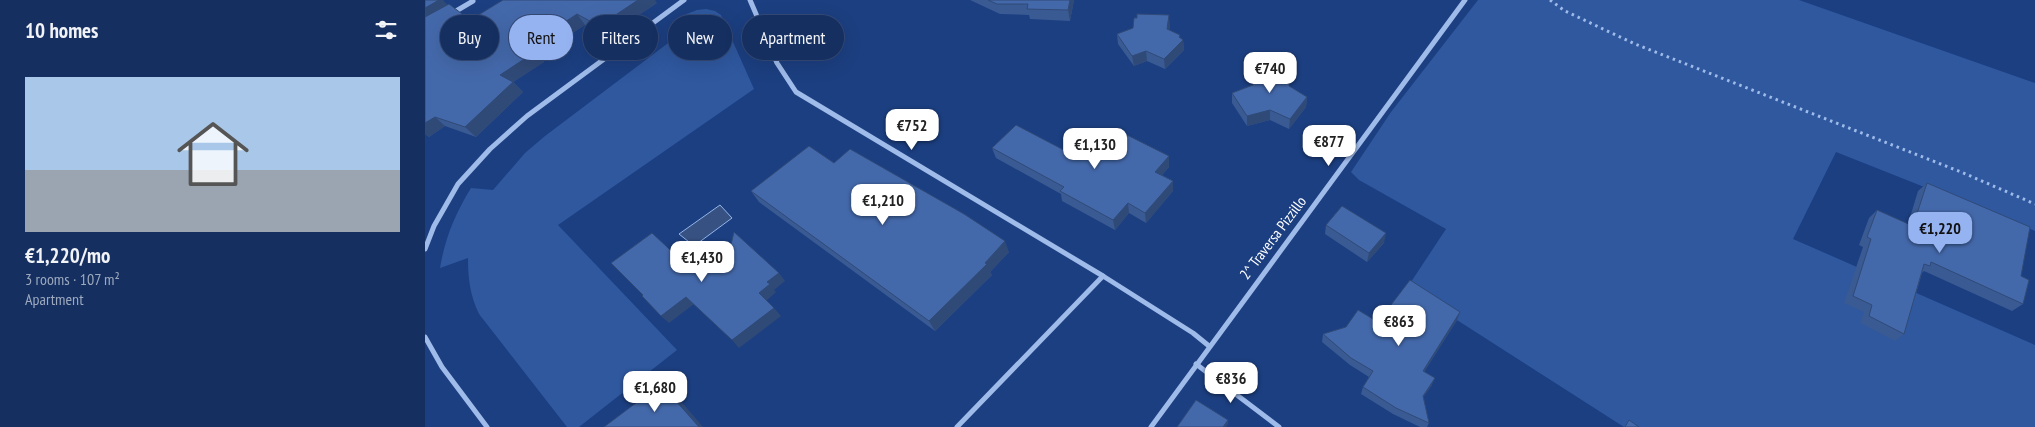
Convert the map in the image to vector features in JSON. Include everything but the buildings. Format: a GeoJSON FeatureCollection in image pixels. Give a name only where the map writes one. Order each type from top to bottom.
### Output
{"type":"FeatureCollection","features":[{"type":"Feature","properties":{"kind":"street"},"geometry":{"type":"LineString","coordinates":[[425,250],[434,226],[458,184],[490,149],[527,116],[684,0]]}},
{"type":"Feature","properties":{"kind":"street"},"geometry":{"type":"LineString","coordinates":[[750,0],[777,63],[796,92],[1103,276],[1193,333],[1209,346]]}},
{"type":"Feature","properties":{"kind":"street","name":"2^ Traversa Pizzillo"},"geometry":{"type":"LineString","coordinates":[[1151,427],[1465,0]]}},
{"type":"Feature","properties":{"kind":"street"},"geometry":{"type":"LineString","coordinates":[[449,15],[473,1]]}},
{"type":"Feature","properties":{"kind":"street"},"geometry":{"type":"LineString","coordinates":[[957,427],[1103,276]]}},
{"type":"Feature","properties":{"kind":"street"},"geometry":{"type":"LineString","coordinates":[[425,337],[442,367],[487,427]]}},
{"type":"Feature","properties":{"kind":"street"},"geometry":{"type":"LineString","coordinates":[[1196,364],[1279,427]]}},
{"type":"Feature","properties":{"kind":"path"},"geometry":{"type":"LineString","coordinates":[[1550,0],[1565,11],[1635,44],[1961,172],[2035,204]]}},
{"type":"Feature","properties":{"kind":"shaded area"},"geometry":{"type":"Polygon","coordinates":[[[1478,0],[1799,0],[2035,83],[2035,231],[1836,152],[1793,239],[2035,345],[2035,427],[1624,427],[1407,288],[1446,229],[1359,180],[1351,172],[1391,112],[1478,0]]]}},
{"type":"Feature","properties":{"kind":"shaded area"},"geometry":{"type":"Polygon","coordinates":[[[706,9],[721,15],[684,15],[706,9]]]}},
{"type":"Feature","properties":{"kind":"shaded area"},"geometry":{"type":"Polygon","coordinates":[[[732,40],[754,89],[558,225],[677,350],[579,427],[567,427],[479,314],[470,287],[468,258],[440,268],[442,257],[455,217],[471,188],[493,190],[525,153],[545,136],[646,60],[658,60],[658,51],[668,43],[668,60],[732,60],[732,40]]]}},
{"type":"Feature","properties":{"kind":"shaded area"},"geometry":{"type":"Polygon","coordinates":[[[720,205],[732,218],[694,246],[679,234],[720,205]]]}}]}
